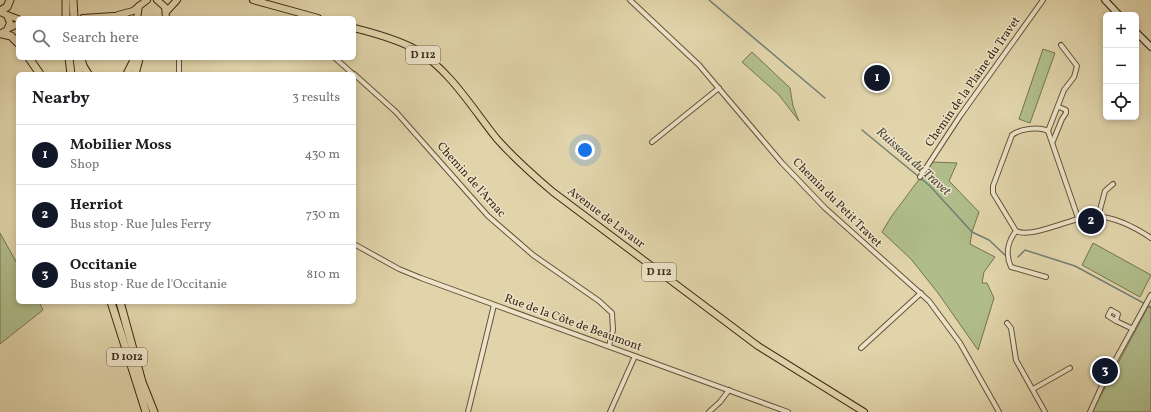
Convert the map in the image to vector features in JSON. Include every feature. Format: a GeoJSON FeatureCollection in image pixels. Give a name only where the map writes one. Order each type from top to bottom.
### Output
{"type":"FeatureCollection","features":[{"type":"Feature","properties":{"kind":"highway"},"geometry":{"type":"LineString","coordinates":[[0,11],[7,7],[10,0]]}},
{"type":"Feature","properties":{"kind":"highway"},"geometry":{"type":"LineString","coordinates":[[66,0],[66,16]]}},
{"type":"Feature","properties":{"kind":"highway"},"geometry":{"type":"LineString","coordinates":[[73,0],[74,16]]}},
{"type":"Feature","properties":{"kind":"highway"},"geometry":{"type":"LineString","coordinates":[[1,34],[11,36],[16,41]]}},
{"type":"Feature","properties":{"kind":"highway"},"geometry":{"type":"LineString","coordinates":[[30,60],[39,72]]}},
{"type":"Feature","properties":{"kind":"highway"},"geometry":{"type":"LineString","coordinates":[[69,60],[71,72]]}},
{"type":"Feature","properties":{"kind":"highway"},"geometry":{"type":"LineString","coordinates":[[77,60],[79,72]]}},
{"type":"Feature","properties":{"kind":"highway"},"geometry":{"type":"LineString","coordinates":[[82,60],[87,72]]}},
{"type":"Feature","properties":{"kind":"highway"},"geometry":{"type":"LineString","coordinates":[[128,72],[134,60]]}},
{"type":"Feature","properties":{"kind":"highway"},"geometry":{"type":"LineString","coordinates":[[136,72],[139,60]]}},
{"type":"Feature","properties":{"kind":"highway","name":"D 1012"},"geometry":{"type":"LineString","coordinates":[[111,304],[146,412]]}},
{"type":"Feature","properties":{"kind":"highway","name":"D 1012"},"geometry":{"type":"LineString","coordinates":[[121,304],[142,382],[154,412]]}},
{"type":"Feature","properties":{"kind":"main road"},"geometry":{"type":"LineString","coordinates":[[157,0],[163,4],[166,11],[166,16]]}},
{"type":"Feature","properties":{"kind":"main road"},"geometry":{"type":"LineString","coordinates":[[166,11],[177,0]]}},
{"type":"Feature","properties":{"kind":"main road"},"geometry":{"type":"LineString","coordinates":[[253,0],[307,16]]}},
{"type":"Feature","properties":{"kind":"main road"},"geometry":{"type":"LineString","coordinates":[[1104,0],[1117,12]]}},
{"type":"Feature","properties":{"kind":"main road"},"geometry":{"type":"LineString","coordinates":[[113,16],[129,12],[143,2]]}},
{"type":"Feature","properties":{"kind":"main road"},"geometry":{"type":"LineString","coordinates":[[138,16],[143,2]]}},
{"type":"Feature","properties":{"kind":"main road"},"geometry":{"type":"LineString","coordinates":[[0,11],[16,18]]}},
{"type":"Feature","properties":{"kind":"main road"},"geometry":{"type":"LineString","coordinates":[[7,15],[9,20],[8,28]]}},
{"type":"Feature","properties":{"kind":"main road"},"geometry":{"type":"LineString","coordinates":[[1,34],[8,28],[16,25]]}},
{"type":"Feature","properties":{"kind":"main road","name":"Avenue de Lavaur"},"geometry":{"type":"LineString","coordinates":[[356,29],[397,41],[414,49],[435,64],[454,83],[498,140],[526,169],[552,192],[758,346],[864,412]]}},
{"type":"Feature","properties":{"kind":"main road"},"geometry":{"type":"LineString","coordinates":[[1139,35],[1151,47]]}},
{"type":"Feature","properties":{"kind":"street","name":"Chemin du Petit Travet"},"geometry":{"type":"LineString","coordinates":[[630,0],[699,65],[812,195],[841,224],[921,293],[936,309],[960,343],[999,412]]}},
{"type":"Feature","properties":{"kind":"street","name":"Chemin de la Plaine du Travet"},"geometry":{"type":"LineString","coordinates":[[920,177],[960,116],[1043,0]]}},
{"type":"Feature","properties":{"kind":"street"},"geometry":{"type":"LineString","coordinates":[[1048,131],[1059,107],[1064,90],[1074,77],[1077,66],[1061,45]]}},
{"type":"Feature","properties":{"kind":"street"},"geometry":{"type":"LineString","coordinates":[[178,72],[180,60]]}},
{"type":"Feature","properties":{"kind":"street","name":"Chemin de l'Arnac"},"geometry":{"type":"LineString","coordinates":[[337,60],[352,72]]}},
{"type":"Feature","properties":{"kind":"street","name":"Chemin de l'Arnac"},"geometry":{"type":"LineString","coordinates":[[356,76],[396,112],[488,216],[533,255],[599,301],[612,314],[613,330],[609,346]]}},
{"type":"Feature","properties":{"kind":"street"},"geometry":{"type":"LineString","coordinates":[[652,142],[719,88]]}},
{"type":"Feature","properties":{"kind":"street"},"geometry":{"type":"LineString","coordinates":[[1053,142],[1066,113],[1066,110],[1059,107]]}},
{"type":"Feature","properties":{"kind":"street"},"geometry":{"type":"LineString","coordinates":[[1078,218],[1048,131],[1040,128],[1014,133],[1011,137],[993,186],[993,193],[1016,231],[1022,233],[1042,230],[1078,218],[1098,217],[1131,226],[1151,238]]}},
{"type":"Feature","properties":{"kind":"street"},"geometry":{"type":"LineString","coordinates":[[1098,217],[1105,191],[1113,184]]}},
{"type":"Feature","properties":{"kind":"street"},"geometry":{"type":"LineString","coordinates":[[1016,231],[1008,243],[1008,259],[1011,267],[1046,278]]}},
{"type":"Feature","properties":{"kind":"street","name":"Rue de la Côte de Beaumont"},"geometry":{"type":"LineString","coordinates":[[356,245],[399,269],[788,412]]}},
{"type":"Feature","properties":{"kind":"street"},"geometry":{"type":"LineString","coordinates":[[861,348],[921,293]]}},
{"type":"Feature","properties":{"kind":"street"},"geometry":{"type":"LineString","coordinates":[[1090,412],[1103,384],[1151,295]]}},
{"type":"Feature","properties":{"kind":"street"},"geometry":{"type":"LineString","coordinates":[[468,412],[494,305]]}},
{"type":"Feature","properties":{"kind":"street"},"geometry":{"type":"LineString","coordinates":[[1116,321],[1133,329]]}},
{"type":"Feature","properties":{"kind":"street"},"geometry":{"type":"LineString","coordinates":[[1007,322],[1011,328],[1016,360],[1045,412]]}},
{"type":"Feature","properties":{"kind":"street"},"geometry":{"type":"LineString","coordinates":[[610,412],[634,356]]}},
{"type":"Feature","properties":{"kind":"street"},"geometry":{"type":"LineString","coordinates":[[1033,389],[1070,368]]}},
{"type":"Feature","properties":{"kind":"street"},"geometry":{"type":"LineString","coordinates":[[709,412],[720,402],[729,390]]}},
{"type":"Feature","properties":{"kind":"green space"},"geometry":{"type":"Polygon","coordinates":[[[1043,49],[1055,53],[1030,123],[1019,119],[1043,49]]]}},
{"type":"Feature","properties":{"kind":"green space"},"geometry":{"type":"Polygon","coordinates":[[[752,52],[790,88],[793,106],[799,121],[779,95],[742,62],[752,52]]]}},
{"type":"Feature","properties":{"kind":"green space"},"geometry":{"type":"Polygon","coordinates":[[[932,162],[957,163],[949,181],[979,212],[972,232],[970,244],[995,257],[984,272],[982,283],[987,283],[994,298],[978,350],[938,293],[911,259],[882,232],[891,217],[932,162]]]}},
{"type":"Feature","properties":{"kind":"green space"},"geometry":{"type":"Polygon","coordinates":[[[0,233],[16,261],[16,304],[40,304],[43,310],[0,344],[0,233]]]}},
{"type":"Feature","properties":{"kind":"green space"},"geometry":{"type":"Polygon","coordinates":[[[1093,243],[1151,275],[1140,297],[1082,265],[1093,243]]]}},
{"type":"Feature","properties":{"kind":"green space"},"geometry":{"type":"Polygon","coordinates":[[[1148,307],[1151,308],[1151,412],[1092,412],[1148,307]]]}},
{"type":"Feature","properties":{"kind":"waterway","name":"Ruisseau du Travet"},"geometry":{"type":"LineString","coordinates":[[709,0],[825,98]]}},
{"type":"Feature","properties":{"kind":"waterway","name":"Ruisseau du Travet"},"geometry":{"type":"LineString","coordinates":[[862,130],[930,186],[972,232],[989,240],[1006,256]]}},
{"type":"Feature","properties":{"kind":"waterway","name":"Ruisseau du Travet"},"geometry":{"type":"LineString","coordinates":[[1018,257],[1025,250],[1075,266],[1151,307]]}},
{"type":"Feature","properties":{"kind":"place","name":"Mobilier Moss"},"geometry":{"type":"Point","coordinates":[877,78]}},
{"type":"Feature","properties":{"kind":"place","name":"Herriot"},"geometry":{"type":"Point","coordinates":[1091,221]}},
{"type":"Feature","properties":{"kind":"place","name":"Occitanie"},"geometry":{"type":"Point","coordinates":[1105,371]}}]}
